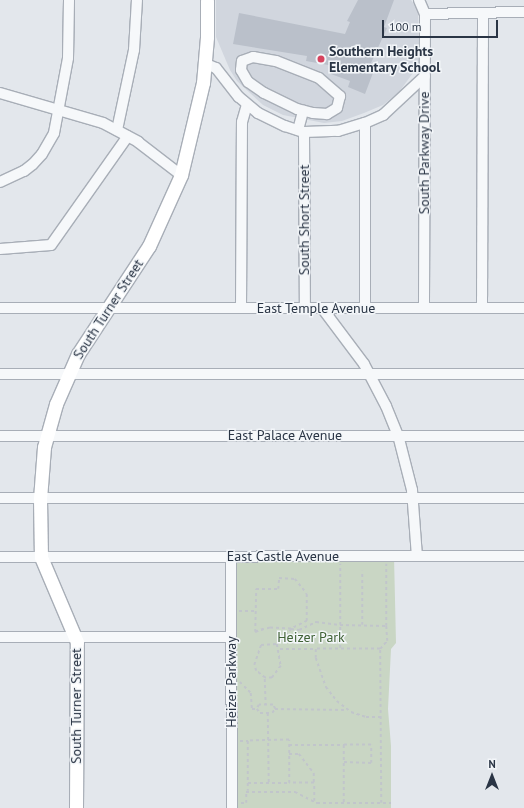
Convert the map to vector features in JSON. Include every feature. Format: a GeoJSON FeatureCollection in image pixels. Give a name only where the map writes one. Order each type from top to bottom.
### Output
{"type":"FeatureCollection","features":[{"type":"Feature","properties":{"kind":"main road","name":"South Turner Street"},"geometry":{"type":"LineString","coordinates":[[76,808],[76,638],[41,557],[40,498],[42,460],[47,436],[68,374],[90,333],[149,246],[181,174],[198,111],[204,63],[207,0]]}},
{"type":"Feature","properties":{"kind":"street"},"geometry":{"type":"LineString","coordinates":[[0,182],[24,171],[42,154],[54,133],[60,110],[68,58],[69,0]]}},
{"type":"Feature","properties":{"kind":"street"},"geometry":{"type":"LineString","coordinates":[[117,130],[134,50],[137,0]]}},
{"type":"Feature","properties":{"kind":"street","name":"South Parkway Drive"},"geometry":{"type":"LineString","coordinates":[[419,0],[425,14],[424,308]]}},
{"type":"Feature","properties":{"kind":"street"},"geometry":{"type":"LineString","coordinates":[[425,14],[524,12]]}},
{"type":"Feature","properties":{"kind":"street"},"geometry":{"type":"LineString","coordinates":[[482,308],[484,13]]}},
{"type":"Feature","properties":{"kind":"street"},"geometry":{"type":"LineString","coordinates":[[253,57],[264,58],[296,68],[319,78],[340,96],[338,108],[333,112],[322,114],[303,111],[283,103],[248,82],[241,70],[242,61],[253,57]]}},
{"type":"Feature","properties":{"kind":"street"},"geometry":{"type":"LineString","coordinates":[[204,63],[216,68],[247,105],[272,121],[301,131],[338,130],[365,123],[383,115],[425,76]]}},
{"type":"Feature","properties":{"kind":"street"},"geometry":{"type":"LineString","coordinates":[[0,93],[60,110],[117,130],[128,136],[181,174]]}},
{"type":"Feature","properties":{"kind":"street"},"geometry":{"type":"LineString","coordinates":[[241,308],[242,130],[247,105]]}},
{"type":"Feature","properties":{"kind":"street","name":"South Short Street"},"geometry":{"type":"LineString","coordinates":[[303,111],[301,131],[305,308]]}},
{"type":"Feature","properties":{"kind":"street"},"geometry":{"type":"LineString","coordinates":[[365,123],[365,308]]}},
{"type":"Feature","properties":{"kind":"street"},"geometry":{"type":"LineString","coordinates":[[0,249],[51,245],[128,136]]}},
{"type":"Feature","properties":{"kind":"street","name":"East Temple Avenue"},"geometry":{"type":"LineString","coordinates":[[0,308],[524,308]]}},
{"type":"Feature","properties":{"kind":"street"},"geometry":{"type":"LineString","coordinates":[[322,308],[370,376],[398,435],[413,498],[417,556]]}},
{"type":"Feature","properties":{"kind":"street"},"geometry":{"type":"LineString","coordinates":[[0,374],[370,376],[524,374]]}},
{"type":"Feature","properties":{"kind":"street","name":"East Palace Avenue"},"geometry":{"type":"LineString","coordinates":[[0,436],[524,436]]}},
{"type":"Feature","properties":{"kind":"street"},"geometry":{"type":"LineString","coordinates":[[0,498],[524,498]]}},
{"type":"Feature","properties":{"kind":"street","name":"Heizer Parkway"},"geometry":{"type":"LineString","coordinates":[[231,556],[231,637],[235,805]]}},
{"type":"Feature","properties":{"kind":"street","name":"East Castle Avenue"},"geometry":{"type":"LineString","coordinates":[[0,557],[524,556]]}},
{"type":"Feature","properties":{"kind":"street"},"geometry":{"type":"LineString","coordinates":[[0,638],[231,637]]}},
{"type":"Feature","properties":{"kind":"path"},"geometry":{"type":"LineString","coordinates":[[340,556],[340,649]]}},
{"type":"Feature","properties":{"kind":"path"},"geometry":{"type":"LineString","coordinates":[[381,803],[380,649],[386,641],[386,556]]}},
{"type":"Feature","properties":{"kind":"path"},"geometry":{"type":"LineString","coordinates":[[362,571],[362,626]]}},
{"type":"Feature","properties":{"kind":"path"},"geometry":{"type":"LineString","coordinates":[[255,632],[257,611],[256,589],[278,589],[279,578],[295,579],[307,594],[307,622],[291,629],[277,644],[261,645],[256,654],[256,670],[265,678],[272,678],[280,669],[280,649],[277,644]]}},
{"type":"Feature","properties":{"kind":"path"},"geometry":{"type":"LineString","coordinates":[[238,619],[238,611],[257,611]]}},
{"type":"Feature","properties":{"kind":"path"},"geometry":{"type":"LineString","coordinates":[[255,632],[270,628],[299,630],[316,622],[340,626],[386,626]]}},
{"type":"Feature","properties":{"kind":"path"},"geometry":{"type":"LineString","coordinates":[[255,632],[263,629]]}},
{"type":"Feature","properties":{"kind":"path"},"geometry":{"type":"LineString","coordinates":[[280,649],[380,649]]}},
{"type":"Feature","properties":{"kind":"path"},"geometry":{"type":"LineString","coordinates":[[316,649],[316,658],[326,687],[337,701],[348,710],[366,717],[380,717]]}},
{"type":"Feature","properties":{"kind":"path"},"geometry":{"type":"LineString","coordinates":[[265,678],[266,705]]}},
{"type":"Feature","properties":{"kind":"path"},"geometry":{"type":"LineString","coordinates":[[239,688],[239,680],[251,693],[250,707],[257,709],[260,713],[272,713],[275,709],[348,710]]}},
{"type":"Feature","properties":{"kind":"path"},"geometry":{"type":"LineString","coordinates":[[257,709],[259,705],[273,705],[275,709]]}},
{"type":"Feature","properties":{"kind":"path"},"geometry":{"type":"LineString","coordinates":[[268,713],[269,783]]}},
{"type":"Feature","properties":{"kind":"path"},"geometry":{"type":"LineString","coordinates":[[239,748],[239,741],[289,740],[289,783]]}},
{"type":"Feature","properties":{"kind":"path"},"geometry":{"type":"LineString","coordinates":[[235,805],[246,803],[246,792],[248,792],[248,741]]}},
{"type":"Feature","properties":{"kind":"path"},"geometry":{"type":"LineString","coordinates":[[289,745],[371,745],[371,763],[344,762]]}},
{"type":"Feature","properties":{"kind":"path"},"geometry":{"type":"LineString","coordinates":[[344,745],[344,803]]}},
{"type":"Feature","properties":{"kind":"path"},"geometry":{"type":"LineString","coordinates":[[289,754],[299,754],[314,773],[314,801]]}},
{"type":"Feature","properties":{"kind":"path"},"geometry":{"type":"LineString","coordinates":[[248,783],[314,783]]}},
{"type":"Feature","properties":{"kind":"path"},"geometry":{"type":"LineString","coordinates":[[248,792],[295,792],[314,801],[344,803],[391,803]]}},
{"type":"Feature","properties":{"kind":"shaded area","name":"Southern Heights Elementary School"},"geometry":{"type":"Polygon","coordinates":[[[216,0],[411,0],[418,10],[418,66],[399,92],[383,105],[342,121],[324,123],[283,115],[263,105],[237,81],[230,70],[216,37],[216,0]]]}},
{"type":"Feature","properties":{"kind":"green space","name":"Heizer Park"},"geometry":{"type":"Polygon","coordinates":[[[231,556],[394,556],[396,643],[391,649],[388,709],[391,746],[391,808],[232,808],[231,556]]]}},
{"type":"Feature","properties":{"kind":"building"},"geometry":{"type":"Polygon","coordinates":[[[358,0],[394,0],[384,27],[387,28],[371,63],[376,65],[365,94],[348,87],[350,81],[331,74],[334,66],[306,61],[307,56],[233,44],[239,13],[345,34],[350,22],[347,21],[358,0]]]}},
{"type":"Feature","properties":{"kind":"place","name":"Southern Heights Elementary School"},"geometry":{"type":"Point","coordinates":[321,59]}}]}
